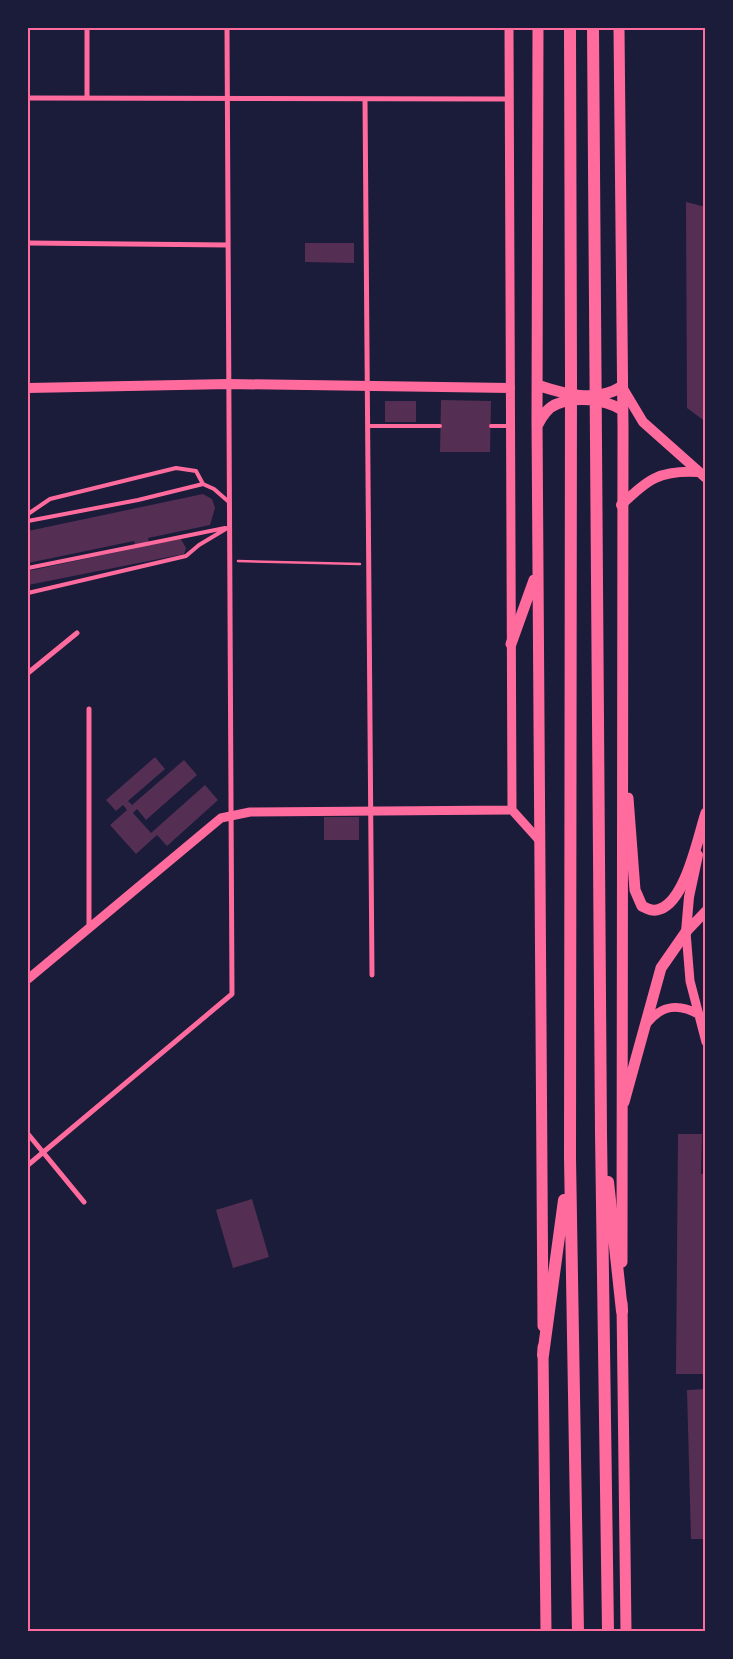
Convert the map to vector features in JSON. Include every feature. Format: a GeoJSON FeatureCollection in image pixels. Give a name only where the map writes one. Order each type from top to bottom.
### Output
{"type":"FeatureCollection","features":[{"type":"Feature","properties":{"kind":"highway"},"geometry":{"type":"LineString","coordinates":[[570,28],[572,376],[570,1158],[578,1632]]}},
{"type":"Feature","properties":{"kind":"highway"},"geometry":{"type":"LineString","coordinates":[[594,28],[601,1133],[608,1632]]}},
{"type":"Feature","properties":{"kind":"highway"},"geometry":{"type":"LineString","coordinates":[[601,1133],[613,1214],[622,1311]]}},
{"type":"Feature","properties":{"kind":"highway"},"geometry":{"type":"LineString","coordinates":[[543,1355],[570,1158]]}},
{"type":"Feature","properties":{"kind":"main road"},"geometry":{"type":"LineString","coordinates":[[538,28],[536,426],[546,1632]]}},
{"type":"Feature","properties":{"kind":"main road"},"geometry":{"type":"LineString","coordinates":[[619,28],[622,410],[620,1119],[626,1632]]}},
{"type":"Feature","properties":{"kind":"main road"},"geometry":{"type":"LineString","coordinates":[[28,388],[229,384],[510,388]]}},
{"type":"Feature","properties":{"kind":"main road"},"geometry":{"type":"LineString","coordinates":[[537,385],[564,394],[589,396],[613,392],[621,387]]}},
{"type":"Feature","properties":{"kind":"main road"},"geometry":{"type":"LineString","coordinates":[[621,387],[643,422],[702,475]]}},
{"type":"Feature","properties":{"kind":"main road"},"geometry":{"type":"LineString","coordinates":[[536,426],[550,408],[558,403],[588,400],[603,402],[622,410]]}},
{"type":"Feature","properties":{"kind":"main road"},"geometry":{"type":"LineString","coordinates":[[621,505],[638,489],[663,474],[677,471],[702,475]]}},
{"type":"Feature","properties":{"kind":"main road"},"geometry":{"type":"LineString","coordinates":[[511,644],[537,571]]}},
{"type":"Feature","properties":{"kind":"main road"},"geometry":{"type":"LineString","coordinates":[[621,777],[627,792],[635,890],[642,906],[651,910],[660,909],[679,891],[691,861],[706,813]]}},
{"type":"Feature","properties":{"kind":"main road"},"geometry":{"type":"LineString","coordinates":[[686,932],[689,897],[706,818]]}},
{"type":"Feature","properties":{"kind":"main road"},"geometry":{"type":"LineString","coordinates":[[620,1119],[661,968],[686,932],[706,911]]}},
{"type":"Feature","properties":{"kind":"street"},"geometry":{"type":"LineString","coordinates":[[87,28],[87,98]]}},
{"type":"Feature","properties":{"kind":"street"},"geometry":{"type":"LineString","coordinates":[[28,1165],[232,994],[227,28]]}},
{"type":"Feature","properties":{"kind":"street"},"geometry":{"type":"LineString","coordinates":[[509,28],[512,810],[539,840]]}},
{"type":"Feature","properties":{"kind":"street"},"geometry":{"type":"LineString","coordinates":[[28,98],[509,99]]}},
{"type":"Feature","properties":{"kind":"street"},"geometry":{"type":"LineString","coordinates":[[366,98],[372,974]]}},
{"type":"Feature","properties":{"kind":"street"},"geometry":{"type":"LineString","coordinates":[[28,243],[228,245]]}},
{"type":"Feature","properties":{"kind":"street"},"geometry":{"type":"LineString","coordinates":[[28,673],[77,633]]}},
{"type":"Feature","properties":{"kind":"street"},"geometry":{"type":"LineString","coordinates":[[89,709],[89,928]]}},
{"type":"Feature","properties":{"kind":"street"},"geometry":{"type":"LineString","coordinates":[[28,979],[208,827],[231,815],[250,812],[512,810]]}},
{"type":"Feature","properties":{"kind":"street"},"geometry":{"type":"LineString","coordinates":[[686,932],[687,960],[706,1042]]}},
{"type":"Feature","properties":{"kind":"street"},"geometry":{"type":"LineString","coordinates":[[643,1029],[653,1016],[669,1007],[681,1006],[698,1014]]}},
{"type":"Feature","properties":{"kind":"street"},"geometry":{"type":"LineString","coordinates":[[28,1134],[84,1202]]}},
{"type":"Feature","properties":{"kind":"lane"},"geometry":{"type":"LineString","coordinates":[[368,426],[440,426]]}},
{"type":"Feature","properties":{"kind":"lane"},"geometry":{"type":"LineString","coordinates":[[490,426],[510,426]]}},
{"type":"Feature","properties":{"kind":"lane"},"geometry":{"type":"LineString","coordinates":[[28,514],[50,499],[176,468],[196,471],[203,484],[214,489],[229,502]]}},
{"type":"Feature","properties":{"kind":"lane"},"geometry":{"type":"LineString","coordinates":[[28,521],[138,500],[203,484]]}},
{"type":"Feature","properties":{"kind":"lane"},"geometry":{"type":"LineString","coordinates":[[28,568],[230,527]]}},
{"type":"Feature","properties":{"kind":"lane"},"geometry":{"type":"LineString","coordinates":[[28,593],[186,556],[199,545],[230,527]]}},
{"type":"Feature","properties":{"kind":"path"},"geometry":{"type":"LineString","coordinates":[[230,561],[369,564]]}},
{"type":"Feature","properties":{"kind":"building"},"geometry":{"type":"Polygon","coordinates":[[[686,202],[706,207],[706,422],[687,408],[686,202]]]}},
{"type":"Feature","properties":{"kind":"building"},"geometry":{"type":"Polygon","coordinates":[[[305,243],[354,243],[354,263],[305,262],[305,243]]]}},
{"type":"Feature","properties":{"kind":"building"},"geometry":{"type":"Polygon","coordinates":[[[441,400],[491,401],[490,452],[440,452],[441,400]]]}},
{"type":"Feature","properties":{"kind":"building"},"geometry":{"type":"Polygon","coordinates":[[[385,401],[416,401],[416,422],[385,422],[385,401]]]}},
{"type":"Feature","properties":{"kind":"building"},"geometry":{"type":"Polygon","coordinates":[[[203,494],[212,499],[215,508],[210,525],[148,538],[149,545],[181,539],[186,548],[184,554],[28,585],[28,571],[136,548],[134,541],[28,563],[28,531],[203,494]]]}},
{"type":"Feature","properties":{"kind":"building"},"geometry":{"type":"Polygon","coordinates":[[[155,757],[165,769],[128,801],[132,805],[184,760],[197,775],[146,820],[137,809],[133,813],[151,833],[205,785],[218,800],[167,846],[157,835],[136,854],[110,825],[127,810],[123,805],[116,811],[106,800],[155,757]]]}},
{"type":"Feature","properties":{"kind":"building"},"geometry":{"type":"Polygon","coordinates":[[[324,817],[359,817],[359,840],[324,840],[324,817]]]}},
{"type":"Feature","properties":{"kind":"building"},"geometry":{"type":"Polygon","coordinates":[[[678,1134],[702,1134],[701,1174],[706,1174],[706,1374],[676,1374],[678,1134]]]}},
{"type":"Feature","properties":{"kind":"building"},"geometry":{"type":"Polygon","coordinates":[[[252,1199],[269,1257],[233,1268],[216,1210],[252,1199]]]}},
{"type":"Feature","properties":{"kind":"building"},"geometry":{"type":"Polygon","coordinates":[[[706,1389],[706,1539],[691,1539],[687,1390],[706,1389]]]}}]}
